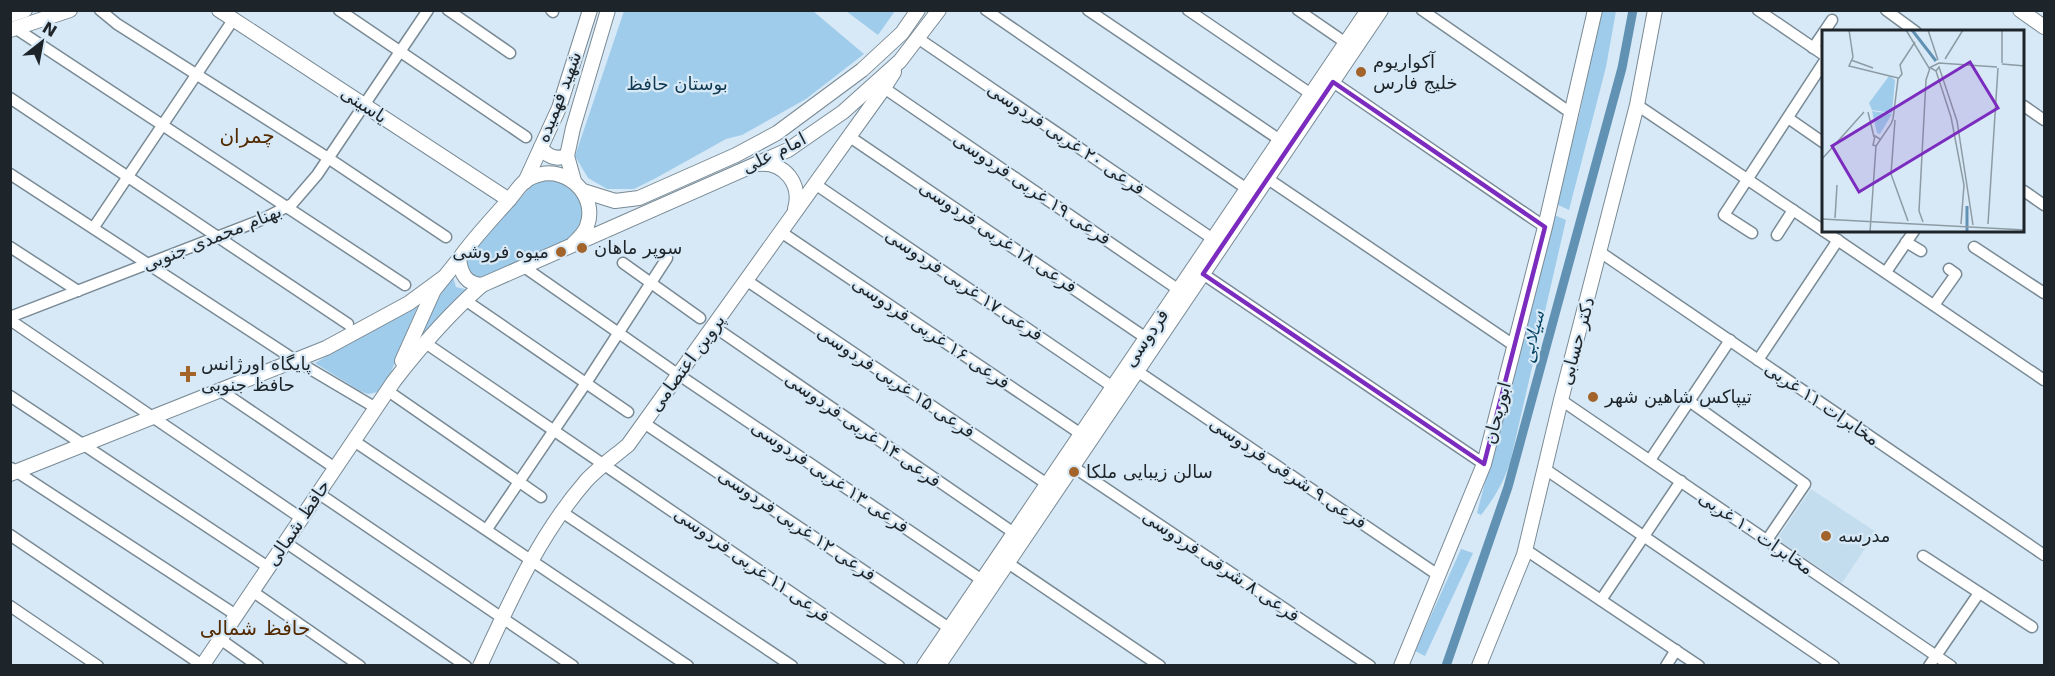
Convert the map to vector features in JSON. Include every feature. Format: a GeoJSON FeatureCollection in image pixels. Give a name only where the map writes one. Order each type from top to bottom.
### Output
{"type":"FeatureCollection","features":[{"type":"Feature","properties":{"kind":"main road"},"geometry":{"type":"LineString","coordinates":[[12,24],[25,10]]}},
{"type":"Feature","properties":{"kind":"main road"},"geometry":{"type":"LineString","coordinates":[[12,24],[70,10]]}},
{"type":"Feature","properties":{"kind":"main road","name":"یاسینی"},"geometry":{"type":"LineString","coordinates":[[219,10],[509,200]]}},
{"type":"Feature","properties":{"kind":"main road","name":"شهید فهمیده"},"geometry":{"type":"LineString","coordinates":[[525,182],[559,108],[590,10]]}},
{"type":"Feature","properties":{"kind":"main road","name":"شهید فهمیده"},"geometry":{"type":"LineString","coordinates":[[573,244],[587,228],[590,215],[588,202],[578,186],[567,156],[608,10]]}},
{"type":"Feature","properties":{"kind":"main road","name":"امام علی"},"geometry":{"type":"LineString","coordinates":[[525,182],[536,175],[549,173],[562,175],[578,186],[615,201],[639,198],[736,155],[777,133],[862,70],[902,33],[918,10]]}},
{"type":"Feature","properties":{"kind":"main road","name":"امام علی"},"geometry":{"type":"LineString","coordinates":[[524,267],[788,150],[834,118],[900,61],[939,10]]}},
{"type":"Feature","properties":{"kind":"main road","name":"فردوسی"},"geometry":{"type":"LineString","coordinates":[[938,666],[1203,274],[1238,212],[1247,189],[1368,10]]}},
{"type":"Feature","properties":{"kind":"main road","name":"فردوسی"},"geometry":{"type":"LineString","coordinates":[[924,666],[1213,239],[1268,179],[1381,10]]}},
{"type":"Feature","properties":{"kind":"main road","name":"ابوریحان"},"geometry":{"type":"LineString","coordinates":[[1401,666],[1484,464],[1545,227],[1595,10]]}},
{"type":"Feature","properties":{"kind":"main road","name":"دکتر حسابی"},"geometry":{"type":"LineString","coordinates":[[1479,666],[1526,550],[1561,400],[1636,105],[1655,10]]}},
{"type":"Feature","properties":{"kind":"main road"},"geometry":{"type":"LineString","coordinates":[[2020,10],[2044,27]]}},
{"type":"Feature","properties":{"kind":"main road","name":"پروین اعتصامی"},"geometry":{"type":"LineString","coordinates":[[480,666],[531,559],[562,512],[588,479],[628,445],[884,88],[900,61]]}},
{"type":"Feature","properties":{"kind":"main road"},"geometry":{"type":"LineString","coordinates":[[541,147],[552,157],[567,156]]}},
{"type":"Feature","properties":{"kind":"main road"},"geometry":{"type":"LineString","coordinates":[[753,164],[774,165],[792,178],[798,199],[794,214]]}},
{"type":"Feature","properties":{"kind":"main road","name":"حافظ شمالی"},"geometry":{"type":"LineString","coordinates":[[391,386],[425,310],[443,278],[525,182]]}},
{"type":"Feature","properties":{"kind":"main road"},"geometry":{"type":"LineString","coordinates":[[615,201],[610,212],[614,220],[621,223]]}},
{"type":"Feature","properties":{"kind":"main road"},"geometry":{"type":"LineString","coordinates":[[459,259],[461,273],[465,278],[476,285],[482,285]]}},
{"type":"Feature","properties":{"kind":"main road","name":"حافظ شمالی"},"geometry":{"type":"LineString","coordinates":[[202,665],[391,386],[424,342],[482,285],[524,267]]}},
{"type":"Feature","properties":{"kind":"main road"},"geometry":{"type":"LineString","coordinates":[[12,471],[88,446],[326,348],[409,303],[443,278]]}},
{"type":"Feature","properties":{"kind":"street"},"geometry":{"type":"LineString","coordinates":[[100,10],[446,237]]}},
{"type":"Feature","properties":{"kind":"street"},"geometry":{"type":"LineString","coordinates":[[339,10],[526,137]]}},
{"type":"Feature","properties":{"kind":"street","name":"بهنام محمدی جنوبی"},"geometry":{"type":"LineString","coordinates":[[10,318],[261,220],[286,207],[303,191],[328,158],[428,10]]}},
{"type":"Feature","properties":{"kind":"street"},"geometry":{"type":"LineString","coordinates":[[448,10],[510,53]]}},
{"type":"Feature","properties":{"kind":"street"},"geometry":{"type":"LineString","coordinates":[[986,10],[1247,189]]}},
{"type":"Feature","properties":{"kind":"street"},"geometry":{"type":"LineString","coordinates":[[1088,10],[1280,140]]}},
{"type":"Feature","properties":{"kind":"street"},"geometry":{"type":"LineString","coordinates":[[1188,10],[1311,94]]}},
{"type":"Feature","properties":{"kind":"street"},"geometry":{"type":"LineString","coordinates":[[1298,10],[1346,43]]}},
{"type":"Feature","properties":{"kind":"street"},"geometry":{"type":"LineString","coordinates":[[1422,10],[1571,113]]}},
{"type":"Feature","properties":{"kind":"street"},"geometry":{"type":"LineString","coordinates":[[1758,10],[1822,54]]}},
{"type":"Feature","properties":{"kind":"street"},"geometry":{"type":"LineString","coordinates":[[1886,10],[1913,30]]}},
{"type":"Feature","properties":{"kind":"street"},"geometry":{"type":"LineString","coordinates":[[94,227],[233,20]]}},
{"type":"Feature","properties":{"kind":"street"},"geometry":{"type":"LineString","coordinates":[[1825,30],[1832,20]]}},
{"type":"Feature","properties":{"kind":"street"},"geometry":{"type":"LineString","coordinates":[[12,24],[405,285]]}},
{"type":"Feature","properties":{"kind":"street"},"geometry":{"type":"LineString","coordinates":[[1813,48],[1822,35]]}},
{"type":"Feature","properties":{"kind":"street","name":"فرعی ۲۰ غربی فردوسی"},"geometry":{"type":"LineString","coordinates":[[919,39],[1213,239]]}},
{"type":"Feature","properties":{"kind":"street"},"geometry":{"type":"LineString","coordinates":[[1752,233],[1724,214],[1822,65]]}},
{"type":"Feature","properties":{"kind":"street"},"geometry":{"type":"LineString","coordinates":[[1333,82],[1545,227]]}},
{"type":"Feature","properties":{"kind":"street","name":"فرعی ۱۹ غربی فردوسی"},"geometry":{"type":"LineString","coordinates":[[884,88],[1179,290]]}},
{"type":"Feature","properties":{"kind":"street"},"geometry":{"type":"LineString","coordinates":[[10,98],[348,324]]}},
{"type":"Feature","properties":{"kind":"street"},"geometry":{"type":"LineString","coordinates":[[1636,105],[1822,230]]}},
{"type":"Feature","properties":{"kind":"street"},"geometry":{"type":"LineString","coordinates":[[2025,107],[2044,120]]}},
{"type":"Feature","properties":{"kind":"street"},"geometry":{"type":"LineString","coordinates":[[1788,118],[1822,142]]}},
{"type":"Feature","properties":{"kind":"street","name":"فرعی ۱۸ غربی فردوسی"},"geometry":{"type":"LineString","coordinates":[[850,136],[1146,338]]}},
{"type":"Feature","properties":{"kind":"street"},"geometry":{"type":"LineString","coordinates":[[10,174],[295,360],[376,408]]}},
{"type":"Feature","properties":{"kind":"street"},"geometry":{"type":"LineString","coordinates":[[1268,179],[1515,346]]}},
{"type":"Feature","properties":{"kind":"street","name":"فرعی ۱۷ غربی فردوسی"},"geometry":{"type":"LineString","coordinates":[[811,190],[1113,387]]}},
{"type":"Feature","properties":{"kind":"street"},"geometry":{"type":"LineString","coordinates":[[2025,192],[2044,205]]}},
{"type":"Feature","properties":{"kind":"street"},"geometry":{"type":"LineString","coordinates":[[1777,235],[1793,210]]}},
{"type":"Feature","properties":{"kind":"street","name":"فرعی ۱۶ غربی فردوسی"},"geometry":{"type":"LineString","coordinates":[[781,232],[1081,434]]}},
{"type":"Feature","properties":{"kind":"street"},"geometry":{"type":"LineString","coordinates":[[1826,232],[2044,380]]}},
{"type":"Feature","properties":{"kind":"street"},"geometry":{"type":"LineString","coordinates":[[1886,272],[1913,232]]}},
{"type":"Feature","properties":{"kind":"street"},"geometry":{"type":"LineString","coordinates":[[1758,360],[1838,240]]}},
{"type":"Feature","properties":{"kind":"street"},"geometry":{"type":"LineString","coordinates":[[1906,242],[1921,251]]}},
{"type":"Feature","properties":{"kind":"street"},"geometry":{"type":"LineString","coordinates":[[10,247],[78,291]]}},
{"type":"Feature","properties":{"kind":"street"},"geometry":{"type":"LineString","coordinates":[[1974,247],[2044,294]]}},
{"type":"Feature","properties":{"kind":"street","name":"مخابرات ۱۱ غربی"},"geometry":{"type":"LineString","coordinates":[[1600,252],[2044,555]]}},
{"type":"Feature","properties":{"kind":"street"},"geometry":{"type":"LineString","coordinates":[[487,529],[667,258]]}},
{"type":"Feature","properties":{"kind":"street"},"geometry":{"type":"LineString","coordinates":[[623,263],[700,318]]}},
{"type":"Feature","properties":{"kind":"street","name":"فرعی ۱۳ غربی فردوسی"},"geometry":{"type":"LineString","coordinates":[[524,267],[982,580]]}},
{"type":"Feature","properties":{"kind":"street"},"geometry":{"type":"LineString","coordinates":[[1934,305],[1956,274],[1948,268]]}},
{"type":"Feature","properties":{"kind":"street"},"geometry":{"type":"LineString","coordinates":[[1203,274],[1484,464]]}},
{"type":"Feature","properties":{"kind":"street","name":"فرعی ۱۵ غربی فردوسی"},"geometry":{"type":"LineString","coordinates":[[746,280],[1047,484]]}},
{"type":"Feature","properties":{"kind":"street"},"geometry":{"type":"LineString","coordinates":[[465,300],[628,412]]}},
{"type":"Feature","properties":{"kind":"street"},"geometry":{"type":"LineString","coordinates":[[10,318],[301,518]]}},
{"type":"Feature","properties":{"kind":"street","name":"فرعی ۱۴ غربی فردوسی"},"geometry":{"type":"LineString","coordinates":[[713,326],[1014,533]]}},
{"type":"Feature","properties":{"kind":"street"},"geometry":{"type":"LineString","coordinates":[[1650,460],[1730,340]]}},
{"type":"Feature","properties":{"kind":"street","name":"فرعی ۱۱ غربی فردوسی"},"geometry":{"type":"LineString","coordinates":[[424,342],[899,666]]}},
{"type":"Feature","properties":{"kind":"street","name":"فرعی ۹ شرقی فردوسی"},"geometry":{"type":"LineString","coordinates":[[1137,371],[1438,575]]}},
{"type":"Feature","properties":{"kind":"street"},"geometry":{"type":"LineString","coordinates":[[391,386],[541,497]]}},
{"type":"Feature","properties":{"kind":"street"},"geometry":{"type":"LineString","coordinates":[[220,390],[335,468]]}},
{"type":"Feature","properties":{"kind":"street"},"geometry":{"type":"LineString","coordinates":[[10,396],[268,567]]}},
{"type":"Feature","properties":{"kind":"street","name":"مخابرات ۱۰ غربی"},"geometry":{"type":"LineString","coordinates":[[1561,400],[1951,666]]}},
{"type":"Feature","properties":{"kind":"street"},"geometry":{"type":"LineString","coordinates":[[1689,401],[1805,484],[1767,540]]}},
{"type":"Feature","properties":{"kind":"street","name":"فرعی ۱۲ غربی فردوسی"},"geometry":{"type":"LineString","coordinates":[[644,423],[949,628]]}},
{"type":"Feature","properties":{"kind":"street"},"geometry":{"type":"LineString","coordinates":[[354,441],[688,666]]}},
{"type":"Feature","properties":{"kind":"street","name":"فرعی ۸ شرقی فردوسی"},"geometry":{"type":"LineString","coordinates":[[1072,466],[1370,666]]}},
{"type":"Feature","properties":{"kind":"street"},"geometry":{"type":"LineString","coordinates":[[1545,469],[1834,666]]}},
{"type":"Feature","properties":{"kind":"street"},"geometry":{"type":"LineString","coordinates":[[12,471],[236,615]]}},
{"type":"Feature","properties":{"kind":"street"},"geometry":{"type":"LineString","coordinates":[[1601,600],[1681,481]]}},
{"type":"Feature","properties":{"kind":"street"},"geometry":{"type":"LineString","coordinates":[[318,493],[573,666]]}},
{"type":"Feature","properties":{"kind":"street"},"geometry":{"type":"LineString","coordinates":[[562,512],[792,666]]}},
{"type":"Feature","properties":{"kind":"street"},"geometry":{"type":"LineString","coordinates":[[10,535],[202,665]]}},
{"type":"Feature","properties":{"kind":"street"},"geometry":{"type":"LineString","coordinates":[[285,542],[466,666]]}},
{"type":"Feature","properties":{"kind":"street"},"geometry":{"type":"LineString","coordinates":[[1526,550],[1699,666]]}},
{"type":"Feature","properties":{"kind":"street"},"geometry":{"type":"LineString","coordinates":[[1923,556],[2032,627]]}},
{"type":"Feature","properties":{"kind":"street"},"geometry":{"type":"LineString","coordinates":[[1008,563],[1160,666]]}},
{"type":"Feature","properties":{"kind":"street"},"geometry":{"type":"LineString","coordinates":[[252,591],[360,666]]}},
{"type":"Feature","properties":{"kind":"street"},"geometry":{"type":"LineString","coordinates":[[1929,666],[1979,593]]}},
{"type":"Feature","properties":{"kind":"street"},"geometry":{"type":"LineString","coordinates":[[10,606],[98,666]]}},
{"type":"Feature","properties":{"kind":"street"},"geometry":{"type":"LineString","coordinates":[[220,639],[258,666]]}},
{"type":"Feature","properties":{"kind":"street"},"geometry":{"type":"LineString","coordinates":[[1666,666],[1676,650]]}},
{"type":"Feature","properties":{"kind":"highlighted area"},"geometry":{"type":"Polygon","coordinates":[[[1333,82],[1545,227],[1484,464],[1203,274],[1333,82]]]}},
{"type":"Feature","properties":{"kind":"shaded area","name":"مدرسه"},"geometry":{"type":"Polygon","coordinates":[[[1811,489],[1876,532],[1842,583],[1777,539],[1811,489]]]}},
{"type":"Feature","properties":{"kind":"green space","name":"بوستان حافظ"},"geometry":{"type":"Polygon","coordinates":[[[624,11],[813,11],[864,54],[806,99],[742,135],[726,139],[634,189],[607,189],[588,178],[575,156],[624,11]]]}},
{"type":"Feature","properties":{"kind":"green space"},"geometry":{"type":"Polygon","coordinates":[[[846,11],[895,11],[878,35],[846,11]]]}},
{"type":"Feature","properties":{"kind":"green space"},"geometry":{"type":"Polygon","coordinates":[[[1601,11],[1616,11],[1606,67],[1569,210],[1556,204],[1580,112],[1601,11]]]}},
{"type":"Feature","properties":{"kind":"green space"},"geometry":{"type":"Polygon","coordinates":[[[553,180],[572,189],[581,203],[581,220],[570,238],[481,279],[473,279],[465,263],[467,259],[532,185],[553,180]]]}},
{"type":"Feature","properties":{"kind":"green space"},"geometry":{"type":"Polygon","coordinates":[[[1552,214],[1566,220],[1510,463],[1498,491],[1481,515],[1477,513],[1522,341],[1552,214]]]}},
{"type":"Feature","properties":{"kind":"green space"},"geometry":{"type":"Polygon","coordinates":[[[452,274],[456,287],[469,290],[413,345],[452,274]]]}},
{"type":"Feature","properties":{"kind":"green space"},"geometry":{"type":"Polygon","coordinates":[[[419,303],[387,382],[378,392],[368,394],[360,391],[315,363],[419,303]]]}},
{"type":"Feature","properties":{"kind":"green space"},"geometry":{"type":"Polygon","coordinates":[[[1461,549],[1473,553],[1425,656],[1415,651],[1461,549]]]}},
{"type":"Feature","properties":{"kind":"waterway","name":"سیلابی"},"geometry":{"type":"LineString","coordinates":[[1446,666],[1508,487],[1622,68],[1633,10]]}},
{"type":"Feature","properties":{"kind":"place","name":"آکواریوم خلیج فارس"},"geometry":{"type":"Point","coordinates":[1361,72]}},
{"type":"Feature","properties":{"kind":"place","name":"سوپر ماهان"},"geometry":{"type":"Point","coordinates":[582,248]}},
{"type":"Feature","properties":{"kind":"place","name":"میوه فروشی"},"geometry":{"type":"Point","coordinates":[561,252]}},
{"type":"Feature","properties":{"kind":"place","name":"پایگاه اورژانس حافظ جنوبی"},"geometry":{"type":"Point","coordinates":[188,374]}},
{"type":"Feature","properties":{"kind":"place","name":"تیپاکس شاهین شهر"},"geometry":{"type":"Point","coordinates":[1593,397]}},
{"type":"Feature","properties":{"kind":"place","name":"سالن زیبایی ملکا"},"geometry":{"type":"Point","coordinates":[1074,472]}},
{"type":"Feature","properties":{"kind":"place","name":"مدرسه"},"geometry":{"type":"Point","coordinates":[1826,536]}},
{"type":"Feature","properties":{"kind":"district","name":"چمران"},"geometry":{"type":"Point","coordinates":[247,136]}},
{"type":"Feature","properties":{"kind":"district","name":"حافظ شمالی"},"geometry":{"type":"Point","coordinates":[255,628]}}]}
